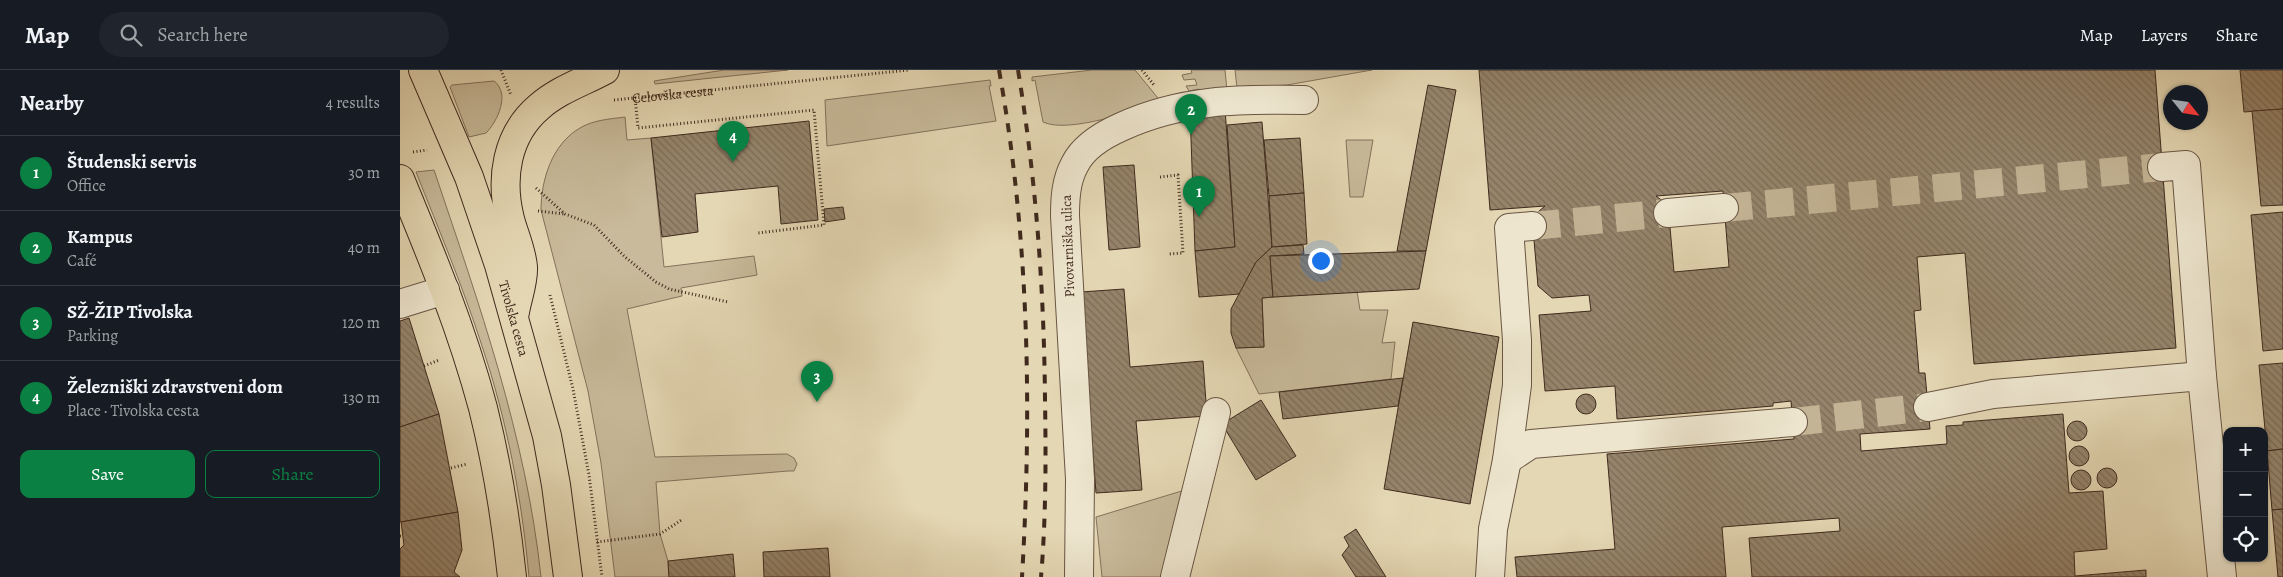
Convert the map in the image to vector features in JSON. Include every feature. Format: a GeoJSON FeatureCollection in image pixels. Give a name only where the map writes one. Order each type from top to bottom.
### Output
{"type":"FeatureCollection","features":[{"type":"Feature","properties":{"kind":"main road"},"geometry":{"type":"LineString","coordinates":[[400,70],[406,70]]}},
{"type":"Feature","properties":{"kind":"main road","name":"Tivolska cesta"},"geometry":{"type":"LineString","coordinates":[[422,70],[469,177],[499,264],[547,436],[556,485],[568,577]]}},
{"type":"Feature","properties":{"kind":"main road"},"geometry":{"type":"LineString","coordinates":[[514,319],[523,267],[506,193],[506,165],[514,139],[522,124],[539,107],[566,89],[605,70]]}},
{"type":"Feature","properties":{"kind":"main road"},"geometry":{"type":"LineString","coordinates":[[400,179],[445,290],[483,408],[502,500],[512,577]]}},
{"type":"Feature","properties":{"kind":"lane","name":"Pivovarniška ulica"},"geometry":{"type":"LineString","coordinates":[[1080,577],[1080,479],[1065,216],[1065,190],[1075,164],[1088,147],[1103,135],[1139,119],[1172,108],[1234,99],[1304,100]]}},
{"type":"Feature","properties":{"kind":"lane"},"geometry":{"type":"LineString","coordinates":[[2162,167],[2186,165],[2202,376],[2222,577]]}},
{"type":"Feature","properties":{"kind":"lane"},"geometry":{"type":"LineString","coordinates":[[1668,213],[1724,208]]}},
{"type":"Feature","properties":{"kind":"lane"},"geometry":{"type":"LineString","coordinates":[[1490,577],[1492,528],[1507,460],[1517,385],[1517,340],[1508,228],[1532,226]]}},
{"type":"Feature","properties":{"kind":"lane"},"geometry":{"type":"LineString","coordinates":[[400,304],[445,290]]}},
{"type":"Feature","properties":{"kind":"lane"},"geometry":{"type":"LineString","coordinates":[[1928,407],[1993,394],[2202,376]]}},
{"type":"Feature","properties":{"kind":"lane"},"geometry":{"type":"LineString","coordinates":[[1175,577],[1216,412]]}},
{"type":"Feature","properties":{"kind":"lane"},"geometry":{"type":"LineString","coordinates":[[1507,460],[1531,444],[1793,422]]}},
{"type":"Feature","properties":{"kind":"path"},"geometry":{"type":"LineString","coordinates":[[501,70],[511,96]]}},
{"type":"Feature","properties":{"kind":"path","name":"Celovška cesta"},"geometry":{"type":"LineString","coordinates":[[611,101],[909,70]]}},
{"type":"Feature","properties":{"kind":"path"},"geometry":{"type":"LineString","coordinates":[[635,97],[638,128],[814,110],[824,225],[758,232]]}},
{"type":"Feature","properties":{"kind":"path"},"geometry":{"type":"LineString","coordinates":[[1160,177],[1178,176],[1183,253],[1168,254]]}},
{"type":"Feature","properties":{"kind":"path"},"geometry":{"type":"LineString","coordinates":[[536,188],[565,214]]}},
{"type":"Feature","properties":{"kind":"path"},"geometry":{"type":"LineString","coordinates":[[537,211],[565,214],[594,225],[625,257],[656,282],[669,289],[728,302]]}},
{"type":"Feature","properties":{"kind":"path"},"geometry":{"type":"LineString","coordinates":[[549,292],[573,389],[589,475],[602,577]]}},
{"type":"Feature","properties":{"kind":"path"},"geometry":{"type":"LineString","coordinates":[[424,366],[442,359]]}},
{"type":"Feature","properties":{"kind":"path"},"geometry":{"type":"LineString","coordinates":[[450,468],[467,464]]}},
{"type":"Feature","properties":{"kind":"path"},"geometry":{"type":"LineString","coordinates":[[597,542],[660,534],[683,519]]}},
{"type":"Feature","properties":{"kind":"shaded area"},"geometry":{"type":"Polygon","coordinates":[[[724,70],[788,70],[655,84],[654,81],[724,70]]]}},
{"type":"Feature","properties":{"kind":"shaded area"},"geometry":{"type":"Polygon","coordinates":[[[1092,70],[1135,70],[1162,103],[1085,123],[1054,125],[1043,122],[1035,80],[1032,81],[1032,77],[1092,70]]]}},
{"type":"Feature","properties":{"kind":"shaded area"},"geometry":{"type":"Polygon","coordinates":[[[1191,70],[1225,70],[1227,91],[1201,94],[1199,89],[1189,91],[1186,86],[1197,85],[1195,79],[1184,80],[1182,75],[1192,73],[1191,70]]]}},
{"type":"Feature","properties":{"kind":"shaded area"},"geometry":{"type":"Polygon","coordinates":[[[1235,70],[1372,70],[1287,85],[1237,88],[1235,70]]]}},
{"type":"Feature","properties":{"kind":"shaded area"},"geometry":{"type":"Polygon","coordinates":[[[990,80],[991,86],[989,86],[996,121],[827,146],[825,100],[990,80]]]}},
{"type":"Feature","properties":{"kind":"shaded area"},"geometry":{"type":"Polygon","coordinates":[[[494,81],[499,87],[502,100],[498,115],[486,133],[469,137],[450,87],[452,85],[494,81]]]}},
{"type":"Feature","properties":{"kind":"shaded area"},"geometry":{"type":"Polygon","coordinates":[[[625,117],[627,140],[651,138],[664,267],[754,256],[757,275],[681,288],[682,296],[627,309],[655,457],[787,454],[794,458],[797,464],[794,471],[656,482],[660,534],[668,561],[669,577],[615,577],[601,463],[588,391],[541,210],[546,175],[555,153],[562,143],[585,125],[602,120],[625,117]]]}},
{"type":"Feature","properties":{"kind":"shaded area"},"geometry":{"type":"Polygon","coordinates":[[[1346,140],[1373,140],[1363,197],[1350,197],[1346,140]]]}},
{"type":"Feature","properties":{"kind":"shaded area"},"geometry":{"type":"Polygon","coordinates":[[[434,170],[468,270],[499,371],[524,473],[541,577],[529,577],[518,490],[506,431],[491,374],[467,302],[416,172],[434,170]]]}},
{"type":"Feature","properties":{"kind":"shaded area"},"geometry":{"type":"Polygon","coordinates":[[[1357,291],[1360,310],[1388,310],[1382,343],[1395,342],[1391,379],[1259,394],[1236,348],[1264,347],[1262,298],[1357,291]]]}},
{"type":"Feature","properties":{"kind":"shaded area"},"geometry":{"type":"Polygon","coordinates":[[[1185,490],[1164,577],[1102,577],[1096,517],[1185,490]]]}},
{"type":"Feature","properties":{"kind":"building"},"geometry":{"type":"Polygon","coordinates":[[[1479,70],[2155,70],[2176,348],[1974,364],[1965,253],[1917,257],[1921,310],[1914,311],[1919,373],[1925,373],[1930,429],[1860,434],[1861,451],[1947,444],[1946,426],[1963,425],[1963,422],[2063,414],[2069,493],[2103,491],[2107,549],[2074,552],[2075,576],[2146,570],[2146,577],[1752,577],[1749,538],[1840,531],[1839,518],[1722,527],[1726,577],[1517,577],[1515,557],[1615,549],[1607,454],[1794,439],[1791,401],[1773,403],[1773,406],[1617,419],[1615,386],[1545,391],[1539,315],[1591,311],[1589,295],[1552,298],[1538,286],[1532,217],[1545,206],[1490,210],[1479,70]],[[1723,191],[1656,196],[1668,205],[1674,272],[1729,267],[1723,191]]]}},
{"type":"Feature","properties":{"kind":"building"},"geometry":{"type":"Polygon","coordinates":[[[2240,70],[2283,70],[2283,109],[2244,112],[2240,70]]]}},
{"type":"Feature","properties":{"kind":"building"},"geometry":{"type":"Polygon","coordinates":[[[1428,85],[1456,90],[1426,251],[1397,251],[1428,85]]]}},
{"type":"Feature","properties":{"kind":"building"},"geometry":{"type":"Polygon","coordinates":[[[1225,109],[1235,247],[1195,251],[1190,111],[1225,109]]]}},
{"type":"Feature","properties":{"kind":"building"},"geometry":{"type":"Polygon","coordinates":[[[2283,109],[2283,205],[2261,206],[2252,111],[2283,109]]]}},
{"type":"Feature","properties":{"kind":"building"},"geometry":{"type":"Polygon","coordinates":[[[809,121],[818,220],[781,224],[778,186],[695,194],[698,232],[662,237],[651,138],[809,121]]]}},
{"type":"Feature","properties":{"kind":"building"},"geometry":{"type":"Polygon","coordinates":[[[1262,122],[1272,247],[1256,262],[1240,294],[1199,297],[1195,251],[1235,247],[1227,125],[1262,122]]]}},
{"type":"Feature","properties":{"kind":"building"},"geometry":{"type":"Polygon","coordinates":[[[1300,138],[1304,193],[1269,196],[1264,140],[1300,138]]]}},
{"type":"Feature","properties":{"kind":"building"},"geometry":{"type":"Polygon","coordinates":[[[1134,165],[1140,247],[1109,250],[1103,167],[1134,165]]]}},
{"type":"Feature","properties":{"kind":"building"},"geometry":{"type":"Polygon","coordinates":[[[1304,193],[1307,244],[1272,247],[1269,196],[1304,193]]]}},
{"type":"Feature","properties":{"kind":"building"},"geometry":{"type":"Polygon","coordinates":[[[843,207],[845,219],[825,222],[824,209],[843,207]]]}},
{"type":"Feature","properties":{"kind":"building"},"geometry":{"type":"Polygon","coordinates":[[[2283,212],[2283,349],[2263,351],[2251,215],[2283,212]]]}},
{"type":"Feature","properties":{"kind":"building"},"geometry":{"type":"Polygon","coordinates":[[[1303,245],[1304,254],[1270,256],[1273,297],[1262,298],[1264,347],[1236,348],[1231,333],[1231,309],[1256,262],[1272,247],[1303,245]]]}},
{"type":"Feature","properties":{"kind":"building"},"geometry":{"type":"Polygon","coordinates":[[[1426,251],[1419,289],[1273,297],[1270,256],[1426,251]]]}},
{"type":"Feature","properties":{"kind":"building"},"geometry":{"type":"Polygon","coordinates":[[[1124,289],[1130,367],[1203,361],[1207,416],[1136,421],[1142,490],[1096,493],[1081,292],[1124,289]]]}},
{"type":"Feature","properties":{"kind":"building"},"geometry":{"type":"Polygon","coordinates":[[[409,318],[439,414],[400,427],[400,321],[409,318]]]}},
{"type":"Feature","properties":{"kind":"building"},"geometry":{"type":"Polygon","coordinates":[[[1413,322],[1499,337],[1470,504],[1384,489],[1413,322]]]}},
{"type":"Feature","properties":{"kind":"building"},"geometry":{"type":"Polygon","coordinates":[[[2283,363],[2283,449],[2268,451],[2268,427],[2265,427],[2259,365],[2283,363]]]}},
{"type":"Feature","properties":{"kind":"building"},"geometry":{"type":"Polygon","coordinates":[[[1403,378],[1398,406],[1283,419],[1279,392],[1403,378]]]}},
{"type":"Feature","properties":{"kind":"building"},"geometry":{"type":"Polygon","coordinates":[[[1586,394],[1593,397],[1596,404],[1593,411],[1586,414],[1579,411],[1576,404],[1579,397],[1586,394]]]}},
{"type":"Feature","properties":{"kind":"building"},"geometry":{"type":"Polygon","coordinates":[[[1261,400],[1296,456],[1256,480],[1222,424],[1261,400]]]}},
{"type":"Feature","properties":{"kind":"building"},"geometry":{"type":"Polygon","coordinates":[[[439,414],[458,512],[400,522],[400,427],[439,414]]]}},
{"type":"Feature","properties":{"kind":"building"},"geometry":{"type":"Polygon","coordinates":[[[2077,421],[2084,424],[2087,431],[2084,438],[2077,441],[2070,438],[2067,431],[2070,424],[2077,421]]]}},
{"type":"Feature","properties":{"kind":"building"},"geometry":{"type":"Polygon","coordinates":[[[2079,446],[2086,449],[2089,456],[2086,463],[2079,466],[2072,463],[2069,456],[2072,449],[2079,446]]]}},
{"type":"Feature","properties":{"kind":"building"},"geometry":{"type":"Polygon","coordinates":[[[2283,449],[2283,509],[2272,510],[2268,451],[2283,449]]]}},
{"type":"Feature","properties":{"kind":"building"},"geometry":{"type":"Polygon","coordinates":[[[2107,468],[2114,471],[2117,478],[2114,485],[2107,488],[2100,485],[2097,478],[2100,471],[2107,468]]]}},
{"type":"Feature","properties":{"kind":"building"},"geometry":{"type":"Polygon","coordinates":[[[2081,470],[2088,473],[2091,480],[2088,487],[2081,490],[2074,487],[2071,480],[2074,473],[2081,470]]]}},
{"type":"Feature","properties":{"kind":"building"},"geometry":{"type":"Polygon","coordinates":[[[2283,509],[2283,577],[2278,577],[2272,510],[2283,509]]]}},
{"type":"Feature","properties":{"kind":"building"},"geometry":{"type":"Polygon","coordinates":[[[458,512],[462,550],[454,572],[460,577],[400,577],[400,549],[404,545],[401,522],[458,512]]]}},
{"type":"Feature","properties":{"kind":"building"},"geometry":{"type":"Polygon","coordinates":[[[1356,529],[1386,577],[1356,577],[1342,555],[1349,546],[1344,537],[1356,529]]]}},
{"type":"Feature","properties":{"kind":"building"},"geometry":{"type":"Polygon","coordinates":[[[828,548],[830,577],[764,577],[763,552],[828,548]]]}},
{"type":"Feature","properties":{"kind":"building"},"geometry":{"type":"Polygon","coordinates":[[[733,554],[735,577],[669,577],[668,561],[733,554]]]}},
{"type":"Feature","properties":{"kind":"tunnel"},"geometry":{"type":"LineString","coordinates":[[1724,208],[2162,167]]}},
{"type":"Feature","properties":{"kind":"tunnel"},"geometry":{"type":"LineString","coordinates":[[1532,226],[1668,213]]}},
{"type":"Feature","properties":{"kind":"tunnel"},"geometry":{"type":"LineString","coordinates":[[1793,422],[1928,407]]}},
{"type":"Feature","properties":{"kind":"railway"},"geometry":{"type":"LineString","coordinates":[[999,70],[1017,196],[1026,323],[1027,450],[1022,577]]}},
{"type":"Feature","properties":{"kind":"railway"},"geometry":{"type":"LineString","coordinates":[[1018,70],[1030,152],[1038,234],[1043,317],[1045,466],[1041,577]]}},
{"type":"Feature","properties":{"kind":"place","name":"Kampus"},"geometry":{"type":"Point","coordinates":[1191,135]}},
{"type":"Feature","properties":{"kind":"place","name":"Železniški zdravstveni dom"},"geometry":{"type":"Point","coordinates":[733,162]}},
{"type":"Feature","properties":{"kind":"place","name":"Študenski servis"},"geometry":{"type":"Point","coordinates":[1199,217]}},
{"type":"Feature","properties":{"kind":"place","name":"SŽ-ŽIP Tivolska"},"geometry":{"type":"Point","coordinates":[817,402]}}]}
